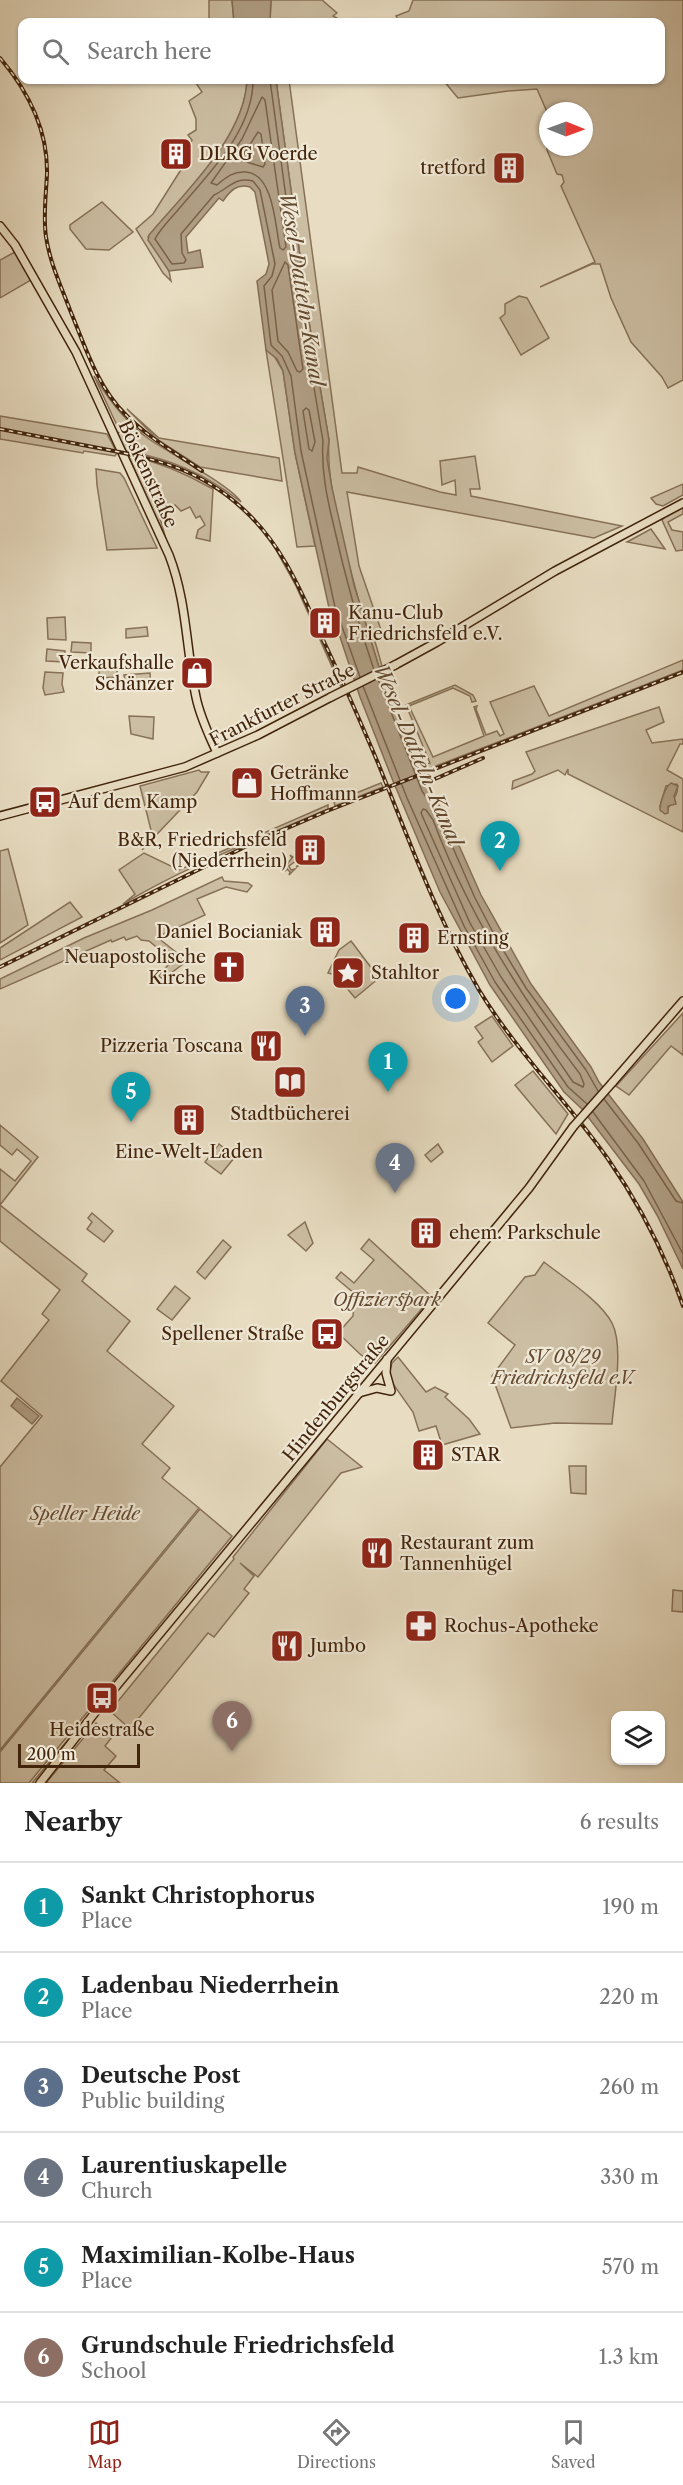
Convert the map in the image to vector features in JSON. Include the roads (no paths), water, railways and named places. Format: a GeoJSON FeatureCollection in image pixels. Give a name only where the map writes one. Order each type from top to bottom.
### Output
{"type":"FeatureCollection","features":[{"type":"Feature","properties":{"kind":"main road","name":"Böskenstraße"},"geometry":{"type":"LineString","coordinates":[[0,226],[21,255],[76,352],[169,555],[184,604],[196,699],[203,722],[218,753]]}},
{"type":"Feature","properties":{"kind":"main road","name":"Frankfurter Straße"},"geometry":{"type":"LineString","coordinates":[[0,816],[169,772],[258,735],[437,642],[555,571],[683,502]]}},
{"type":"Feature","properties":{"kind":"main road","name":"Hindenburgstraße"},"geometry":{"type":"LineString","coordinates":[[40,1783],[97,1717],[128,1675],[529,1188],[573,1127],[683,1001]]}},
{"type":"Feature","properties":{"kind":"main road"},"geometry":{"type":"LineString","coordinates":[[359,1393],[377,1388],[391,1391],[386,1373],[387,1359]]}},
{"type":"Feature","properties":{"kind":"water"},"geometry":{"type":"Polygon","coordinates":[[[232,0],[271,0],[270,18],[234,18],[232,0]]]}},
{"type":"Feature","properties":{"kind":"water","name":"Wesel-Datteln-Kanal"},"geometry":{"type":"Polygon","coordinates":[[[246,84],[277,84],[309,322],[329,440],[327,458],[332,488],[354,585],[379,667],[428,789],[445,814],[481,895],[531,984],[591,1067],[599,1082],[643,1139],[683,1202],[683,1269],[639,1184],[582,1109],[564,1092],[490,985],[440,892],[393,781],[360,697],[333,616],[331,617],[295,453],[283,371],[277,359],[266,350],[257,281],[266,274],[269,264],[255,192],[250,187],[241,186],[231,191],[223,201],[219,198],[186,237],[188,253],[200,250],[203,267],[169,271],[148,240],[149,235],[195,183],[224,143],[236,122],[244,101],[246,84]]]}},
{"type":"Feature","properties":{"kind":"water"},"geometry":{"type":"Polygon","coordinates":[[[671,783],[678,786],[674,796],[676,804],[668,806],[668,813],[665,814],[660,810],[661,803],[671,783]]]}},
{"type":"Feature","properties":{"kind":"water"},"geometry":{"type":"Polygon","coordinates":[[[17,1398],[39,1416],[32,1424],[11,1406],[17,1398]]]}},
{"type":"Feature","properties":{"kind":"railway"},"geometry":{"type":"LineString","coordinates":[[0,58],[18,83]]}},
{"type":"Feature","properties":{"kind":"railway"},"geometry":{"type":"LineString","coordinates":[[19,84],[34,112],[44,142],[47,174],[45,221],[48,247],[81,338],[99,378],[125,414],[152,437],[202,471]]}},
{"type":"Feature","properties":{"kind":"railway"},"geometry":{"type":"LineString","coordinates":[[0,429],[135,455],[173,466],[209,483],[226,495],[243,509],[270,539],[291,572],[339,674],[424,878],[464,963],[509,1034],[620,1176],[651,1230],[683,1306]]}},
{"type":"Feature","properties":{"kind":"railway"},"geometry":{"type":"LineString","coordinates":[[0,967],[255,842],[327,811],[683,672]]}},
{"type":"Feature","properties":{"kind":"railway"},"geometry":{"type":"LineString","coordinates":[[428,782],[483,758]]}},
{"type":"Feature","properties":{"kind":"place","name":"DLRG Voerde"},"geometry":{"type":"Point","coordinates":[176,154]}},
{"type":"Feature","properties":{"kind":"place","name":"tretford"},"geometry":{"type":"Point","coordinates":[509,168]}},
{"type":"Feature","properties":{"kind":"place","name":"Kanu-Club Friedrichsfeld e.V."},"geometry":{"type":"Point","coordinates":[325,623]}},
{"type":"Feature","properties":{"kind":"place","name":"Verkaufshalle Schänzer"},"geometry":{"type":"Point","coordinates":[197,673]}},
{"type":"Feature","properties":{"kind":"place","name":"Getränke Hoffmann"},"geometry":{"type":"Point","coordinates":[247,783]}},
{"type":"Feature","properties":{"kind":"place","name":"Auf dem Kamp"},"geometry":{"type":"Point","coordinates":[45,802]}},
{"type":"Feature","properties":{"kind":"place","name":"B&R, Friedrichsfeld (Niederrhein)"},"geometry":{"type":"Point","coordinates":[310,850]}},
{"type":"Feature","properties":{"kind":"place","name":"Ladenbau Niederrhein"},"geometry":{"type":"Point","coordinates":[500,871]}},
{"type":"Feature","properties":{"kind":"place","name":"Daniel Bocianiak"},"geometry":{"type":"Point","coordinates":[325,932]}},
{"type":"Feature","properties":{"kind":"place","name":"Ernsting"},"geometry":{"type":"Point","coordinates":[414,938]}},
{"type":"Feature","properties":{"kind":"place","name":"Neuapostolische Kirche"},"geometry":{"type":"Point","coordinates":[229,967]}},
{"type":"Feature","properties":{"kind":"place","name":"Stahltor"},"geometry":{"type":"Point","coordinates":[348,973]}},
{"type":"Feature","properties":{"kind":"place","name":"Deutsche Post"},"geometry":{"type":"Point","coordinates":[305,1036]}},
{"type":"Feature","properties":{"kind":"place","name":"Pizzeria Toscana"},"geometry":{"type":"Point","coordinates":[266,1046]}},
{"type":"Feature","properties":{"kind":"place","name":"Stadtbücherei"},"geometry":{"type":"Point","coordinates":[290,1082]}},
{"type":"Feature","properties":{"kind":"place","name":"Sankt Christophorus"},"geometry":{"type":"Point","coordinates":[388,1092]}},
{"type":"Feature","properties":{"kind":"place","name":"Eine-Welt-Laden"},"geometry":{"type":"Point","coordinates":[189,1120]}},
{"type":"Feature","properties":{"kind":"place","name":"Maximilian-Kolbe-Haus"},"geometry":{"type":"Point","coordinates":[131,1122]}},
{"type":"Feature","properties":{"kind":"place","name":"Laurentiuskapelle"},"geometry":{"type":"Point","coordinates":[395,1193]}},
{"type":"Feature","properties":{"kind":"place","name":"ehem. Parkschule"},"geometry":{"type":"Point","coordinates":[426,1233]}},
{"type":"Feature","properties":{"kind":"place","name":"Spellener Straße"},"geometry":{"type":"Point","coordinates":[327,1334]}},
{"type":"Feature","properties":{"kind":"place","name":"STAR"},"geometry":{"type":"Point","coordinates":[428,1455]}},
{"type":"Feature","properties":{"kind":"place","name":"Restaurant zum Tannenhügel"},"geometry":{"type":"Point","coordinates":[377,1553]}},
{"type":"Feature","properties":{"kind":"place","name":"Rochus-Apotheke"},"geometry":{"type":"Point","coordinates":[421,1626]}},
{"type":"Feature","properties":{"kind":"place","name":"Jumbo"},"geometry":{"type":"Point","coordinates":[287,1646]}},
{"type":"Feature","properties":{"kind":"place","name":"Heidestraße"},"geometry":{"type":"Point","coordinates":[102,1698]}},
{"type":"Feature","properties":{"kind":"place","name":"Grundschule Friedrichsfeld"},"geometry":{"type":"Point","coordinates":[232,1751]}},
{"type":"Feature","properties":{"kind":"park label","name":"Offizierspark"},"geometry":{"type":"Point","coordinates":[387,1300]}},
{"type":"Feature","properties":{"kind":"park label","name":"SV 08/29 Friedrichsfeld e.V."},"geometry":{"type":"Point","coordinates":[563,1367]}},
{"type":"Feature","properties":{"kind":"park label","name":"Speller Heide"},"geometry":{"type":"Point","coordinates":[85,1514]}}]}
